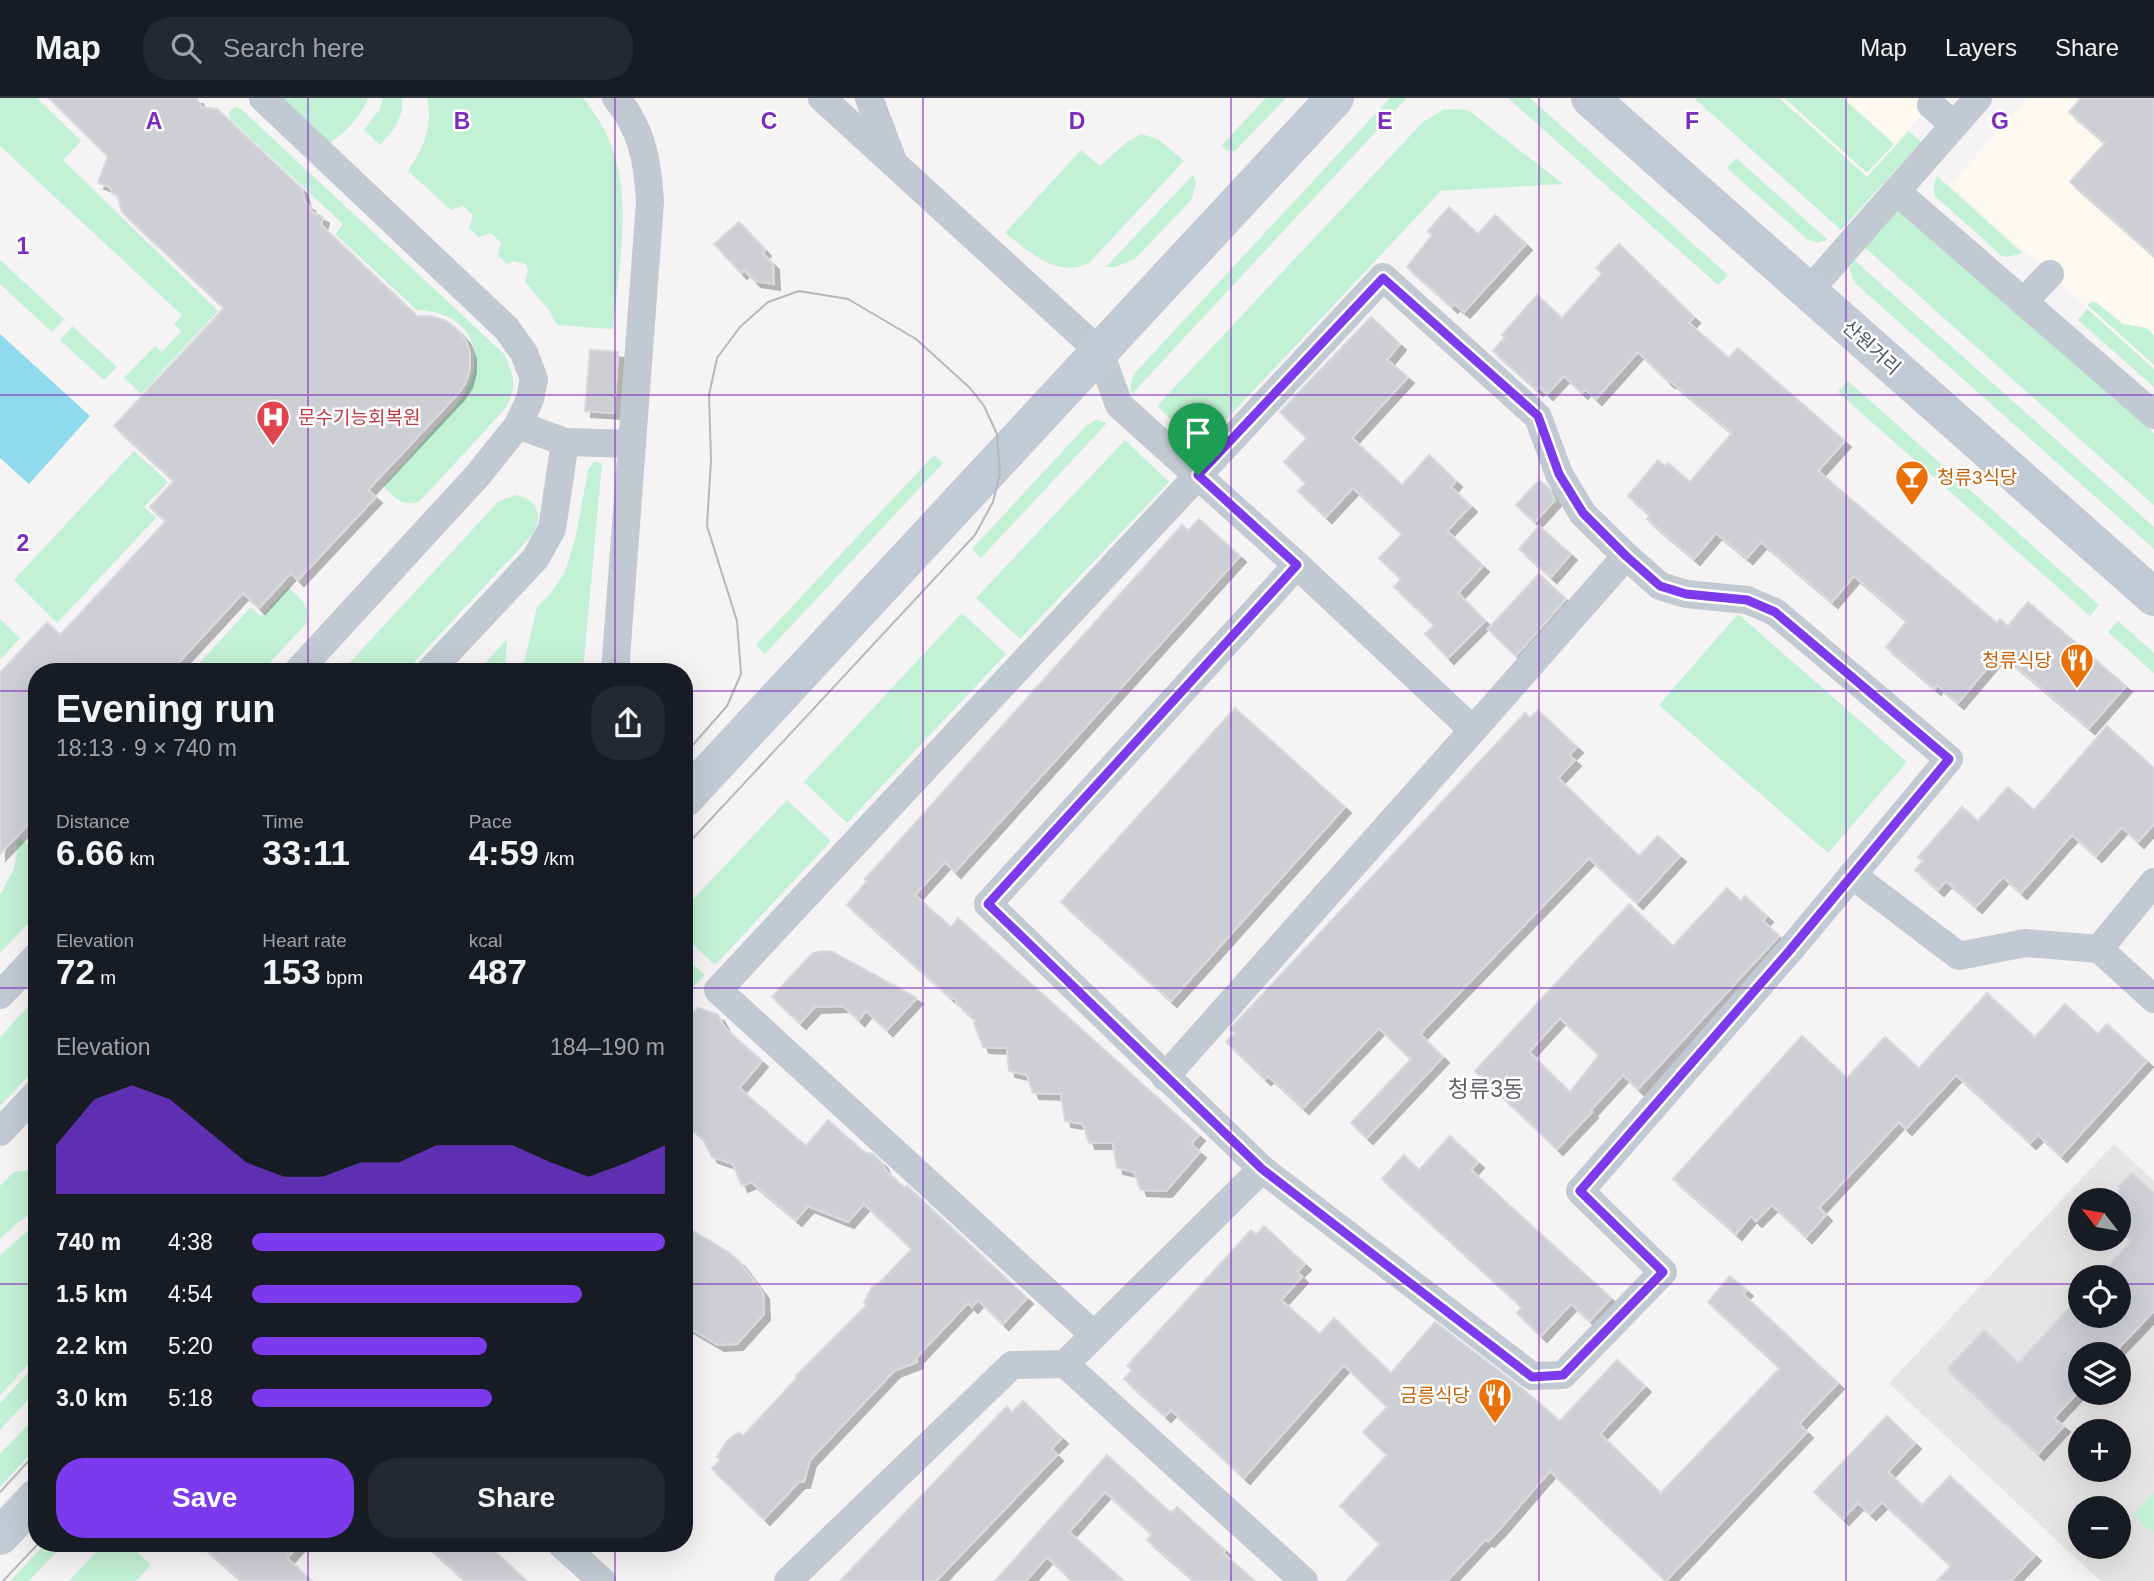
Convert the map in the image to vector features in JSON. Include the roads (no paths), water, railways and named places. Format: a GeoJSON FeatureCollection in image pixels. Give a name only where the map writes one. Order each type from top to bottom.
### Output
{"type":"FeatureCollection","features":[{"type":"Feature","properties":{"kind":"street"},"geometry":{"type":"LineString","coordinates":[[263,98],[507,329],[524,353],[534,379],[530,399],[518,425],[478,475],[306,663]]}},
{"type":"Feature","properties":{"kind":"street"},"geometry":{"type":"LineString","coordinates":[[616,663],[650,202],[649,171],[640,138],[628,112],[617,98]]}},
{"type":"Feature","properties":{"kind":"street"},"geometry":{"type":"LineString","coordinates":[[822,98],[1100,352],[1119,405],[1297,565],[1473,730]]}},
{"type":"Feature","properties":{"kind":"street"},"geometry":{"type":"LineString","coordinates":[[869,98],[895,167]]}},
{"type":"Feature","properties":{"kind":"street"},"geometry":{"type":"LineString","coordinates":[[693,789],[1335,98]]}},
{"type":"Feature","properties":{"kind":"street","name":"산원거리"},"geometry":{"type":"LineString","coordinates":[[1590,98],[2154,597]]}},
{"type":"Feature","properties":{"kind":"street"},"geometry":{"type":"LineString","coordinates":[[1809,291],[1978,98]]}},
{"type":"Feature","properties":{"kind":"street"},"geometry":{"type":"LineString","coordinates":[[1931,105],[1954,125]]}},
{"type":"Feature","properties":{"kind":"street"},"geometry":{"type":"LineString","coordinates":[[1896,191],[2154,415]]}},
{"type":"Feature","properties":{"kind":"street"},"geometry":{"type":"LineString","coordinates":[[2023,302],[2050,274]]}},
{"type":"Feature","properties":{"kind":"street"},"geometry":{"type":"LineString","coordinates":[[1094,1335],[718,990],[1383,278],[1538,416],[1559,474],[1583,513],[1660,586],[1686,594],[1747,600],[1775,612],[1949,759],[1580,1191],[1663,1272],[1563,1375],[1532,1377],[1262,1169],[988,904],[1297,565]]}},
{"type":"Feature","properties":{"kind":"street"},"geometry":{"type":"LineString","coordinates":[[518,425],[565,442],[632,444]]}},
{"type":"Feature","properties":{"kind":"street"},"geometry":{"type":"LineString","coordinates":[[437,663],[535,559],[552,529],[565,442]]}},
{"type":"Feature","properties":{"kind":"street"},"geometry":{"type":"LineString","coordinates":[[1166,1077],[1626,556]]}},
{"type":"Feature","properties":{"kind":"street"},"geometry":{"type":"LineString","coordinates":[[1852,875],[1959,956],[2025,943],[2099,949],[2154,999]]}},
{"type":"Feature","properties":{"kind":"street"},"geometry":{"type":"LineString","coordinates":[[2099,949],[2154,882]]}},
{"type":"Feature","properties":{"kind":"street"},"geometry":{"type":"LineString","coordinates":[[0,995],[28,965]]}},
{"type":"Feature","properties":{"kind":"street"},"geometry":{"type":"LineString","coordinates":[[0,1132],[28,1102]]}},
{"type":"Feature","properties":{"kind":"street"},"geometry":{"type":"LineString","coordinates":[[1065,1364],[1262,1169]]}},
{"type":"Feature","properties":{"kind":"street"},"geometry":{"type":"LineString","coordinates":[[788,1581],[1012,1365],[1065,1364],[1304,1581]]}},
{"type":"Feature","properties":{"kind":"street"},"geometry":{"type":"LineString","coordinates":[[0,1536],[28,1506]]}},
{"type":"Feature","properties":{"kind":"street"},"geometry":{"type":"LineString","coordinates":[[570,1552],[602,1581]]}},
{"type":"Feature","properties":{"kind":"water"},"geometry":{"type":"Polygon","coordinates":[[[0,334],[90,416],[29,484],[0,458],[0,334]]]}},
{"type":"Feature","properties":{"kind":"tram line"},"geometry":{"type":"LineString","coordinates":[[693,745],[727,706],[741,674],[737,621],[707,526],[711,460],[709,395],[717,358],[740,327],[768,302],[799,291],[848,299],[916,339],[970,388],[984,406],[997,434],[1000,474],[993,502],[975,535],[693,838]]}},
{"type":"Feature","properties":{"kind":"tram line"},"geometry":{"type":"LineString","coordinates":[[0,1492],[28,1462]]}},
{"type":"Feature","properties":{"kind":"tram line"},"geometry":{"type":"LineString","coordinates":[[3,1581],[30,1552]]}},
{"type":"Feature","properties":{"kind":"place","name":"문수기능회복원"},"geometry":{"type":"Point","coordinates":[273,447]}},
{"type":"Feature","properties":{"kind":"place","name":"청류3식당"},"geometry":{"type":"Point","coordinates":[1912,507]}},
{"type":"Feature","properties":{"kind":"place","name":"청류식당"},"geometry":{"type":"Point","coordinates":[2077,690]}},
{"type":"Feature","properties":{"kind":"place","name":"금릉식당"},"geometry":{"type":"Point","coordinates":[1495,1425]}},
{"type":"Feature","properties":{"kind":"district","name":"청류3동"},"geometry":{"type":"Point","coordinates":[1486,1089]}}]}
